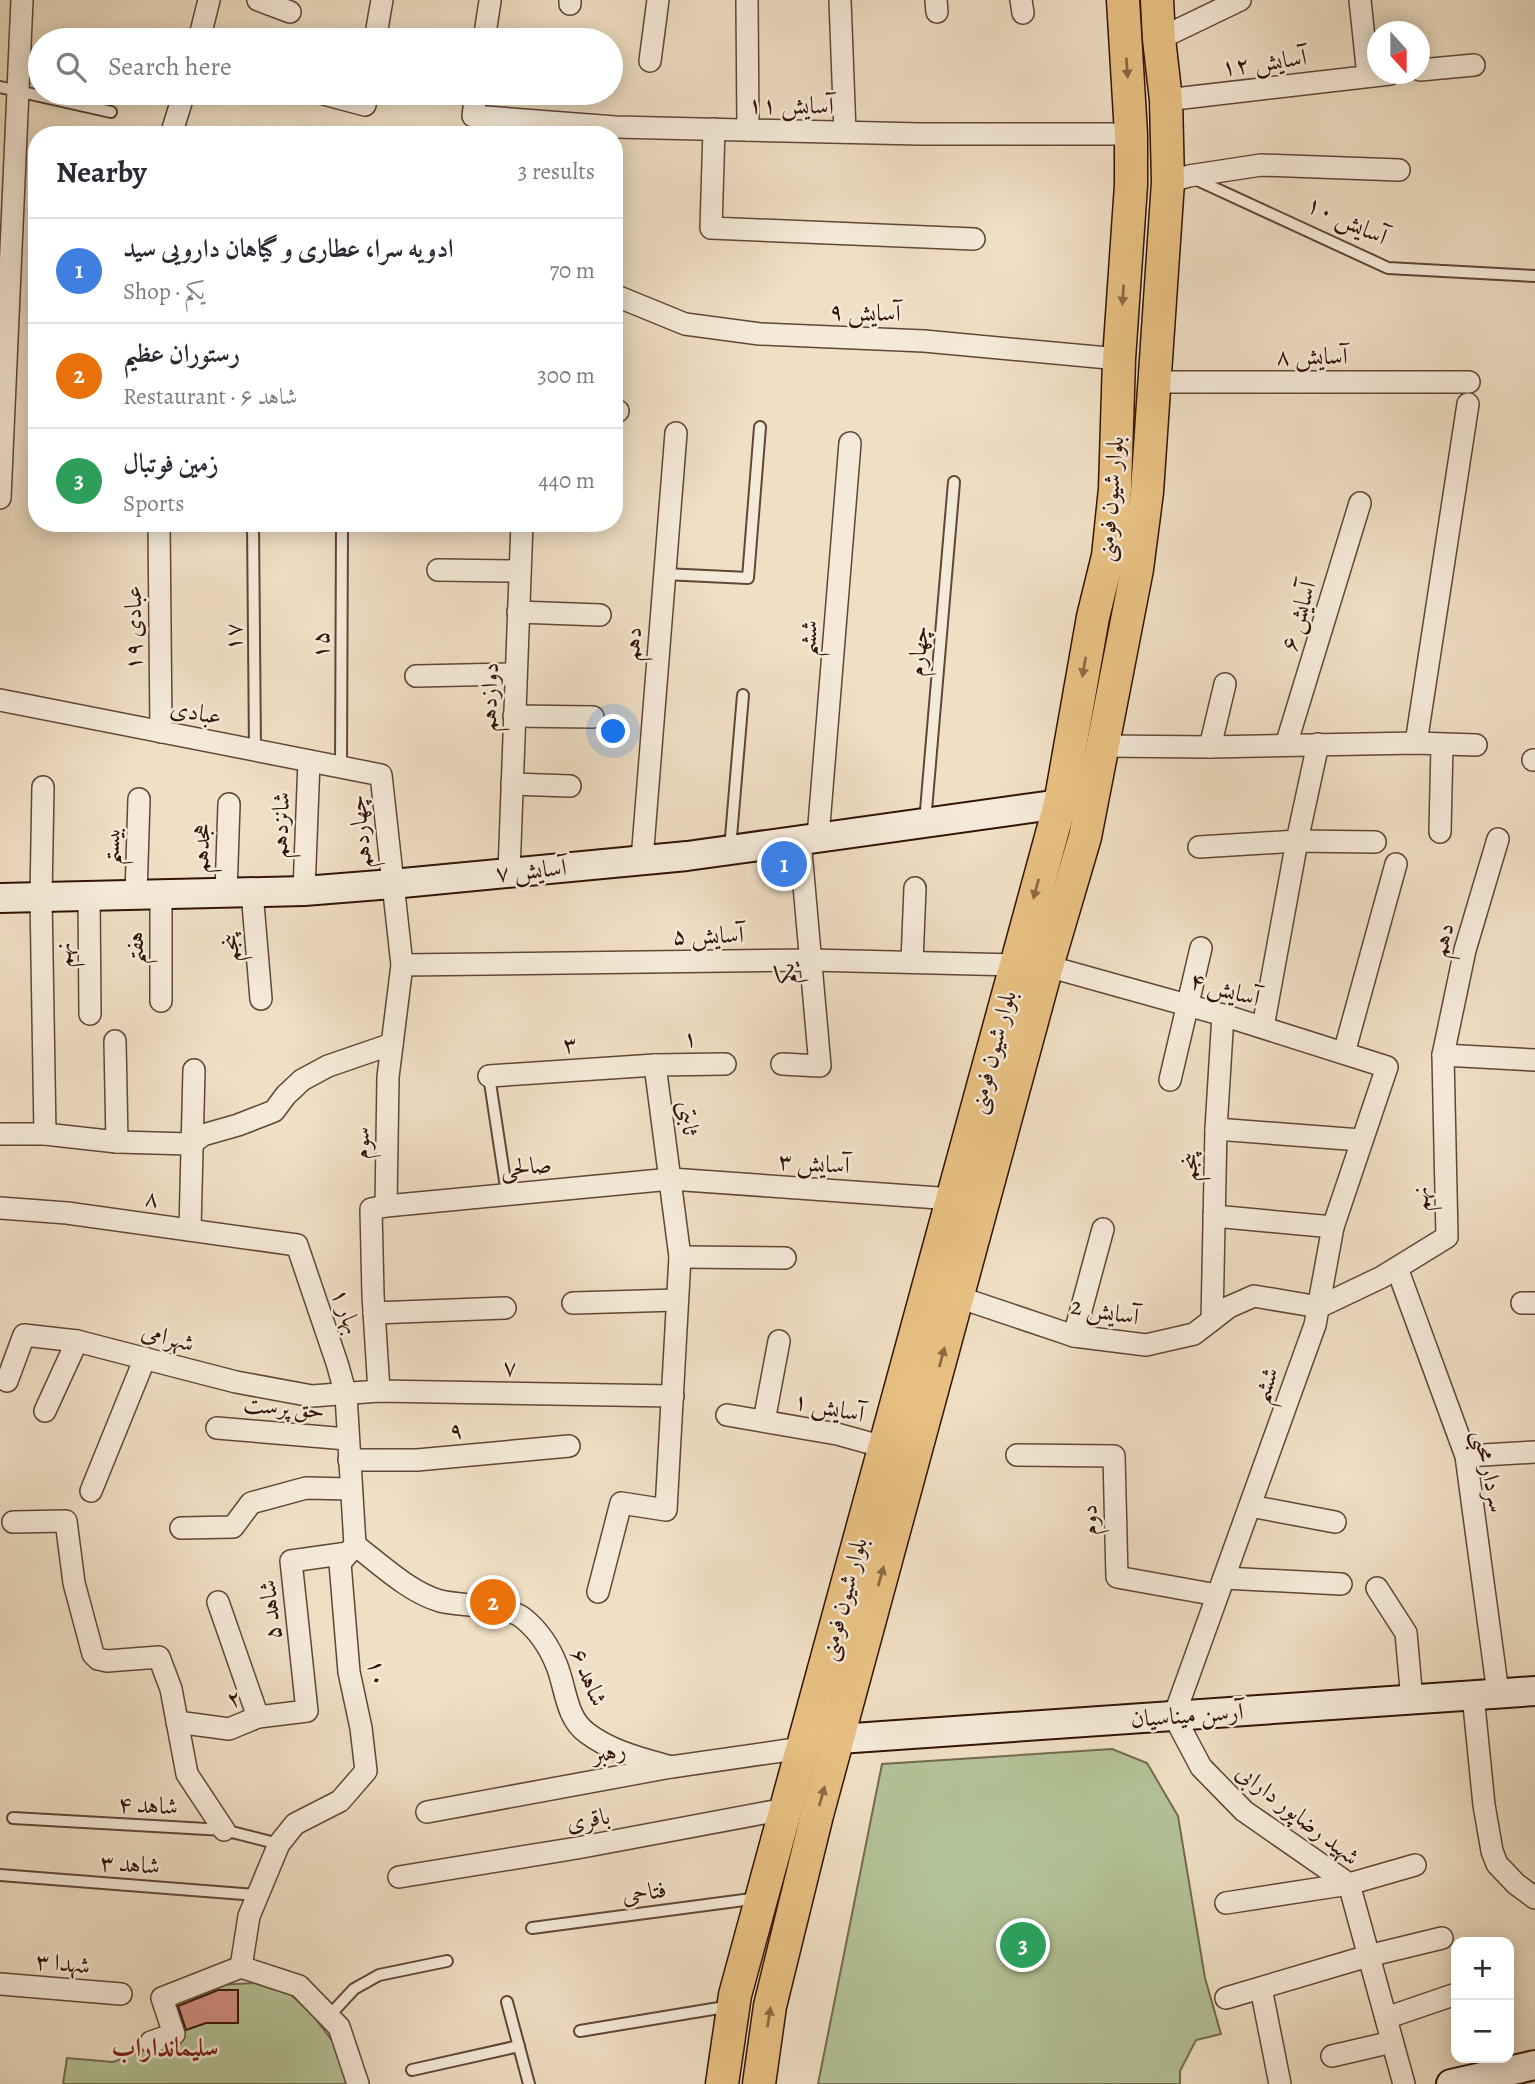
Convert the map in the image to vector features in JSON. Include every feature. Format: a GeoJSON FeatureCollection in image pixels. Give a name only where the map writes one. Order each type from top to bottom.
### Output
{"type":"FeatureCollection","features":[{"type":"Feature","properties":{"kind":"main road","name":"بلوار شیون فومنی"},"geometry":{"type":"LineString","coordinates":[[722,2084],[733,2005],[761,1897],[1060,804],[1093,617],[1108,556],[1115,489],[1119,359],[1131,185],[1131,134],[1123,0]]}},
{"type":"Feature","properties":{"kind":"main road","name":"بلوار شیون فومنی"},"geometry":{"type":"LineString","coordinates":[[758,2084],[773,1993],[817,1815],[1047,966],[1085,836],[1137,569],[1178,179],[1166,100],[1157,0]]}},
{"type":"Feature","properties":{"kind":"main road"},"geometry":{"type":"LineString","coordinates":[[1093,617],[1126,626]]}},
{"type":"Feature","properties":{"kind":"street"},"geometry":{"type":"LineString","coordinates":[[0,498],[9,89],[22,0]]}},
{"type":"Feature","properties":{"kind":"street"},"geometry":{"type":"LineString","coordinates":[[202,28],[209,0]]}},
{"type":"Feature","properties":{"kind":"street"},"geometry":{"type":"LineString","coordinates":[[258,0],[290,12]]}},
{"type":"Feature","properties":{"kind":"street"},"geometry":{"type":"LineString","coordinates":[[377,28],[382,0]]}},
{"type":"Feature","properties":{"kind":"street"},"geometry":{"type":"LineString","coordinates":[[650,61],[658,0]]}},
{"type":"Feature","properties":{"kind":"street"},"geometry":{"type":"LineString","coordinates":[[747,0],[748,130]]}},
{"type":"Feature","properties":{"kind":"street"},"geometry":{"type":"LineString","coordinates":[[840,0],[845,132]]}},
{"type":"Feature","properties":{"kind":"street"},"geometry":{"type":"LineString","coordinates":[[1159,39],[1240,0]]}},
{"type":"Feature","properties":{"kind":"street"},"geometry":{"type":"LineString","coordinates":[[1360,0],[1367,66]]}},
{"type":"Feature","properties":{"kind":"street"},"geometry":{"type":"LineString","coordinates":[[486,28],[490,1]]}},
{"type":"Feature","properties":{"kind":"street"},"geometry":{"type":"LineString","coordinates":[[1430,70],[1474,65]]}},
{"type":"Feature","properties":{"kind":"street","name":"آسایش ۱۲"},"geometry":{"type":"LineString","coordinates":[[1166,100],[1367,76]]}},
{"type":"Feature","properties":{"kind":"street"},"geometry":{"type":"LineString","coordinates":[[174,126],[180,105]]}},
{"type":"Feature","properties":{"kind":"street","name":"آسایش ۱۱"},"geometry":{"type":"LineString","coordinates":[[475,105],[473,116],[602,126]]}},
{"type":"Feature","properties":{"kind":"street","name":"آسایش ۱۱"},"geometry":{"type":"LineString","coordinates":[[623,127],[1131,134]]}},
{"type":"Feature","properties":{"kind":"street"},"geometry":{"type":"LineString","coordinates":[[714,130],[710,228],[974,239]]}},
{"type":"Feature","properties":{"kind":"street","name":"آسایش ‍۱۰"},"geometry":{"type":"LineString","coordinates":[[1178,179],[1261,165],[1399,170]]}},
{"type":"Feature","properties":{"kind":"street","name":"آسایش ۹"},"geometry":{"type":"LineString","coordinates":[[623,299],[685,324],[760,334],[924,341],[1119,359]]}},
{"type":"Feature","properties":{"kind":"street","name":"آسایش ۸"},"geometry":{"type":"LineString","coordinates":[[1156,382],[1469,382]]}},
{"type":"Feature","properties":{"kind":"street"},"geometry":{"type":"LineString","coordinates":[[1416,743],[1468,404]]}},
{"type":"Feature","properties":{"kind":"street","name":"دهم"},"geometry":{"type":"LineString","coordinates":[[642,860],[676,433]]}},
{"type":"Feature","properties":{"kind":"street","name":"ششم"},"geometry":{"type":"LineString","coordinates":[[809,839],[850,443]]}},
{"type":"Feature","properties":{"kind":"street","name":"آسایش ۶"},"geometry":{"type":"LineString","coordinates":[[1286,745],[1360,503]]}},
{"type":"Feature","properties":{"kind":"street","name":"عبادی ۱۹"},"geometry":{"type":"LineString","coordinates":[[159,532],[161,732]]}},
{"type":"Feature","properties":{"kind":"street","name":"دوازدهم"},"geometry":{"type":"LineString","coordinates":[[509,872],[522,532]]}},
{"type":"Feature","properties":{"kind":"street"},"geometry":{"type":"LineString","coordinates":[[438,570],[520,571]]}},
{"type":"Feature","properties":{"kind":"street"},"geometry":{"type":"LineString","coordinates":[[519,612],[600,615]]}},
{"type":"Feature","properties":{"kind":"street"},"geometry":{"type":"LineString","coordinates":[[416,676],[516,674]]}},
{"type":"Feature","properties":{"kind":"street"},"geometry":{"type":"LineString","coordinates":[[1210,747],[1225,684]]}},
{"type":"Feature","properties":{"kind":"street","name":"عبادی"},"geometry":{"type":"LineString","coordinates":[[0,700],[381,775]]}},
{"type":"Feature","properties":{"kind":"street"},"geometry":{"type":"LineString","coordinates":[[514,716],[593,717]]}},
{"type":"Feature","properties":{"kind":"street"},"geometry":{"type":"LineString","coordinates":[[1102,746],[1416,743],[1442,746],[1476,745]]}},
{"type":"Feature","properties":{"kind":"street"},"geometry":{"type":"LineString","coordinates":[[1263,1027],[1297,841],[1318,744]]}},
{"type":"Feature","properties":{"kind":"street"},"geometry":{"type":"LineString","coordinates":[[1440,832],[1442,746]]}},
{"type":"Feature","properties":{"kind":"street","name":"شانزدهم"},"geometry":{"type":"LineString","coordinates":[[304,891],[309,761]]}},
{"type":"Feature","properties":{"kind":"street","name":"چهاردهم"},"geometry":{"type":"LineString","coordinates":[[381,775],[392,884]]}},
{"type":"Feature","properties":{"kind":"street"},"geometry":{"type":"LineString","coordinates":[[512,784],[570,786]]}},
{"type":"Feature","properties":{"kind":"street"},"geometry":{"type":"LineString","coordinates":[[43,787],[41,897],[45,1133]]}},
{"type":"Feature","properties":{"kind":"street","name":"بیستم"},"geometry":{"type":"LineString","coordinates":[[139,799],[149,895]]}},
{"type":"Feature","properties":{"kind":"street","name":"هجدهم"},"geometry":{"type":"LineString","coordinates":[[229,804],[239,892]]}},
{"type":"Feature","properties":{"kind":"street","name":"آسایش ۷"},"geometry":{"type":"LineString","coordinates":[[0,898],[304,891],[392,884],[642,860],[1060,804]]}},
{"type":"Feature","properties":{"kind":"street","name":"یکم"},"geometry":{"type":"LineString","coordinates":[[782,1064],[820,1066],[811,960],[809,839]]}},
{"type":"Feature","properties":{"kind":"street","name":"دهم"},"geometry":{"type":"LineString","coordinates":[[1443,1055],[1465,950],[1497,839]]}},
{"type":"Feature","properties":{"kind":"street"},"geometry":{"type":"LineString","coordinates":[[1199,847],[1297,841],[1375,842]]}},
{"type":"Feature","properties":{"kind":"street"},"geometry":{"type":"LineString","coordinates":[[1344,1053],[1396,864]]}},
{"type":"Feature","properties":{"kind":"street","name":"سوم"},"geometry":{"type":"LineString","coordinates":[[386,1206],[388,1077],[402,965],[392,884]]}},
{"type":"Feature","properties":{"kind":"street"},"geometry":{"type":"LineString","coordinates":[[912,962],[915,888]]}},
{"type":"Feature","properties":{"kind":"street","name":"پنجم"},"geometry":{"type":"LineString","coordinates":[[239,892],[261,999]]}},
{"type":"Feature","properties":{"kind":"street","name":"هفتم"},"geometry":{"type":"LineString","coordinates":[[149,895],[161,1001]]}},
{"type":"Feature","properties":{"kind":"street","name":"نهم"},"geometry":{"type":"LineString","coordinates":[[89,896],[90,1014]]}},
{"type":"Feature","properties":{"kind":"street"},"geometry":{"type":"LineString","coordinates":[[1170,1080],[1201,948]]}},
{"type":"Feature","properties":{"kind":"street","name":"آسایش ۵"},"geometry":{"type":"LineString","coordinates":[[402,965],[811,960],[1016,965]]}},
{"type":"Feature","properties":{"kind":"street","name":"آسایش ۴"},"geometry":{"type":"LineString","coordinates":[[1047,966],[1223,1015],[1387,1067]]}},
{"type":"Feature","properties":{"kind":"street","name":"پنجم"},"geometry":{"type":"LineString","coordinates":[[1212,1320],[1216,1129],[1223,1015]]}},
{"type":"Feature","properties":{"kind":"street"},"geometry":{"type":"LineString","coordinates":[[115,1041],[117,1142]]}},
{"type":"Feature","properties":{"kind":"street"},"geometry":{"type":"LineString","coordinates":[[0,1134],[45,1133],[117,1142],[191,1144],[203,1135],[274,1111],[302,1080],[328,1066],[392,1044]]}},
{"type":"Feature","properties":{"kind":"street"},"geometry":{"type":"LineString","coordinates":[[1443,1055],[1535,1060]]}},
{"type":"Feature","properties":{"kind":"street","name":"نهم"},"geometry":{"type":"LineString","coordinates":[[1319,1307],[1397,1268],[1447,1237],[1443,1055]]}},
{"type":"Feature","properties":{"kind":"street","name":"۱"},"geometry":{"type":"LineString","coordinates":[[655,1065],[725,1064]]}},
{"type":"Feature","properties":{"kind":"street","name":"۳"},"geometry":{"type":"LineString","coordinates":[[489,1076],[655,1065]]}},
{"type":"Feature","properties":{"kind":"street","name":"ثابتی"},"geometry":{"type":"LineString","coordinates":[[655,1065],[671,1179]]}},
{"type":"Feature","properties":{"kind":"street","name":"ششم"},"geometry":{"type":"LineString","coordinates":[[1174,1716],[1315,1325],[1333,1227],[1387,1067]]}},
{"type":"Feature","properties":{"kind":"street"},"geometry":{"type":"LineString","coordinates":[[190,1229],[194,1070]]}},
{"type":"Feature","properties":{"kind":"street"},"geometry":{"type":"LineString","coordinates":[[1216,1129],[1361,1140]]}},
{"type":"Feature","properties":{"kind":"street"},"geometry":{"type":"LineString","coordinates":[[598,1592],[621,1503],[666,1510],[680,1257],[671,1179]]}},
{"type":"Feature","properties":{"kind":"street","name":"آسایش ۳"},"geometry":{"type":"LineString","coordinates":[[671,1179],[953,1199]]}},
{"type":"Feature","properties":{"kind":"street","name":"صالحی"},"geometry":{"type":"LineString","coordinates":[[386,1206],[671,1179]]}},
{"type":"Feature","properties":{"kind":"street"},"geometry":{"type":"LineString","coordinates":[[379,1391],[371,1209],[386,1206]]}},
{"type":"Feature","properties":{"kind":"street","name":"۸"},"geometry":{"type":"LineString","coordinates":[[0,1208],[67,1213],[296,1245]]}},
{"type":"Feature","properties":{"kind":"street"},"geometry":{"type":"LineString","coordinates":[[1214,1216],[1333,1227]]}},
{"type":"Feature","properties":{"kind":"street"},"geometry":{"type":"LineString","coordinates":[[1074,1336],[1103,1229]]}},
{"type":"Feature","properties":{"kind":"street","name":"بهار ۱"},"geometry":{"type":"LineString","coordinates":[[296,1245],[346,1395]]}},
{"type":"Feature","properties":{"kind":"street"},"geometry":{"type":"LineString","coordinates":[[680,1257],[785,1258]]}},
{"type":"Feature","properties":{"kind":"street","name":"سردار محبی"},"geometry":{"type":"LineString","coordinates":[[1397,1268],[1465,1456],[1486,1694],[1484,1805],[1492,1850],[1497,1864],[1516,1884],[1535,1898]]}},
{"type":"Feature","properties":{"kind":"street","name":"آسایش 2"},"geometry":{"type":"LineString","coordinates":[[958,1297],[1074,1336],[1146,1345],[1195,1334],[1228,1307],[1254,1296],[1319,1307]]}},
{"type":"Feature","properties":{"kind":"street"},"geometry":{"type":"LineString","coordinates":[[573,1303],[677,1300]]}},
{"type":"Feature","properties":{"kind":"street"},"geometry":{"type":"LineString","coordinates":[[374,1313],[505,1308]]}},
{"type":"Feature","properties":{"kind":"street","name":"شهرامی"},"geometry":{"type":"LineString","coordinates":[[8,1381],[24,1335],[77,1341],[236,1382],[287,1392],[312,1396],[346,1395]]}},
{"type":"Feature","properties":{"kind":"street"},"geometry":{"type":"LineString","coordinates":[[46,1411],[77,1341]]}},
{"type":"Feature","properties":{"kind":"street","name":"آسایش ۱"},"geometry":{"type":"LineString","coordinates":[[764,1421],[779,1341]]}},
{"type":"Feature","properties":{"kind":"street"},"geometry":{"type":"LineString","coordinates":[[92,1491],[145,1358]]}},
{"type":"Feature","properties":{"kind":"street","name":"۷"},"geometry":{"type":"LineString","coordinates":[[346,1395],[379,1391],[673,1396]]}},
{"type":"Feature","properties":{"kind":"street","name":"۱۰"},"geometry":{"type":"LineString","coordinates":[[241,1967],[249,1916],[279,1844],[295,1824],[340,1801],[366,1771],[361,1728],[349,1672],[340,1563],[351,1549],[346,1395]]}},
{"type":"Feature","properties":{"kind":"street","name":"آسایش ۱"},"geometry":{"type":"LineString","coordinates":[[727,1415],[837,1434],[884,1447]]}},
{"type":"Feature","properties":{"kind":"street","name":"حق پرست"},"geometry":{"type":"LineString","coordinates":[[217,1428],[348,1449]]}},
{"type":"Feature","properties":{"kind":"street","name":"۹"},"geometry":{"type":"LineString","coordinates":[[348,1449],[417,1460],[569,1446]]}},
{"type":"Feature","properties":{"kind":"street"},"geometry":{"type":"LineString","coordinates":[[1465,1456],[1535,1452]]}},
{"type":"Feature","properties":{"kind":"street","name":"دوم"},"geometry":{"type":"LineString","coordinates":[[1017,1455],[1114,1456],[1117,1577],[1221,1587]]}},
{"type":"Feature","properties":{"kind":"street"},"geometry":{"type":"LineString","coordinates":[[181,1528],[233,1527],[251,1503],[306,1488],[351,1489]]}},
{"type":"Feature","properties":{"kind":"street"},"geometry":{"type":"LineString","coordinates":[[1250,1506],[1335,1522]]}},
{"type":"Feature","properties":{"kind":"street"},"geometry":{"type":"LineString","coordinates":[[13,1522],[66,1521],[74,1583],[93,1654],[107,1661],[159,1657],[171,1689],[187,1774],[223,1830]]}},
{"type":"Feature","properties":{"kind":"street","name":"شاهد ۵"},"geometry":{"type":"LineString","coordinates":[[307,1711],[291,1561],[351,1549]]}},
{"type":"Feature","properties":{"kind":"street","name":"شاهد ۶"},"geometry":{"type":"LineString","coordinates":[[351,1549],[440,1601],[477,1605],[522,1617],[547,1644],[558,1667],[568,1706],[585,1732],[622,1753],[671,1767]]}},
{"type":"Feature","properties":{"kind":"street"},"geometry":{"type":"LineString","coordinates":[[1221,1587],[1340,1584]]}},
{"type":"Feature","properties":{"kind":"street"},"geometry":{"type":"LineString","coordinates":[[1377,1588],[1406,1633],[1412,1700]]}},
{"type":"Feature","properties":{"kind":"street"},"geometry":{"type":"LineString","coordinates":[[218,1602],[258,1717]]}},
{"type":"Feature","properties":{"kind":"street","name":"آرسن میناسیان"},"geometry":{"type":"LineString","coordinates":[[839,1738],[1535,1691]]}},
{"type":"Feature","properties":{"kind":"street","name":"۲"},"geometry":{"type":"LineString","coordinates":[[177,1722],[229,1729],[258,1717],[307,1711]]}},
{"type":"Feature","properties":{"kind":"street","name":"شهید رضاپور دارابی"},"geometry":{"type":"LineString","coordinates":[[1174,1716],[1201,1767],[1244,1811],[1349,1884],[1404,2084]]}},
{"type":"Feature","properties":{"kind":"street","name":"رهبر"},"geometry":{"type":"LineString","coordinates":[[427,1812],[671,1767],[802,1748]]}},
{"type":"Feature","properties":{"kind":"street","name":"باقری"},"geometry":{"type":"LineString","coordinates":[[399,1877],[577,1848],[785,1809]]}},
{"type":"Feature","properties":{"kind":"street"},"geometry":{"type":"LineString","coordinates":[[1226,1903],[1349,1884],[1415,1865]]}},
{"type":"Feature","properties":{"kind":"street"},"geometry":{"type":"LineString","coordinates":[[1226,1998],[1368,1956],[1443,1938]]}},
{"type":"Feature","properties":{"kind":"street"},"geometry":{"type":"LineString","coordinates":[[151,2042],[174,2034],[162,1998],[241,1967],[299,1986],[339,2028],[358,2084]]}},
{"type":"Feature","properties":{"kind":"street","name":"شهدا ۳"},"geometry":{"type":"LineString","coordinates":[[0,1984],[121,1994]]}},
{"type":"Feature","properties":{"kind":"street"},"geometry":{"type":"LineString","coordinates":[[1261,1988],[1280,2084]]}},
{"type":"Feature","properties":{"kind":"street"},"geometry":{"type":"LineString","coordinates":[[1386,2018],[1451,1996]]}},
{"type":"Feature","properties":{"kind":"street"},"geometry":{"type":"LineString","coordinates":[[1332,2056],[1392,2042]]}},
{"type":"Feature","properties":{"kind":"street"},"geometry":{"type":"LineString","coordinates":[[1451,2084],[1535,2065]]}},
{"type":"Feature","properties":{"kind":"lane"},"geometry":{"type":"LineString","coordinates":[[9,89],[28,93]]}},
{"type":"Feature","properties":{"kind":"lane"},"geometry":{"type":"LineString","coordinates":[[80,105],[111,112]]}},
{"type":"Feature","properties":{"kind":"lane","name":"آسایش ‍۱۰"},"geometry":{"type":"LineString","coordinates":[[1178,179],[1388,268],[1535,276]]}},
{"type":"Feature","properties":{"kind":"lane"},"geometry":{"type":"LineString","coordinates":[[664,574],[748,578],[760,427]]}},
{"type":"Feature","properties":{"kind":"lane","name":"چهارم"},"geometry":{"type":"LineString","coordinates":[[925,822],[954,482]]}},
{"type":"Feature","properties":{"kind":"lane","name":"۱۷"},"geometry":{"type":"LineString","coordinates":[[253,532],[255,751]]}},
{"type":"Feature","properties":{"kind":"lane","name":"۱۵"},"geometry":{"type":"LineString","coordinates":[[341,768],[342,532]]}},
{"type":"Feature","properties":{"kind":"lane"},"geometry":{"type":"LineString","coordinates":[[730,849],[743,695]]}},
{"type":"Feature","properties":{"kind":"lane"},"geometry":{"type":"LineString","coordinates":[[489,1076],[507,1194]]}},
{"type":"Feature","properties":{"kind":"lane","name":"شاهد ۴"},"geometry":{"type":"LineString","coordinates":[[13,1818],[223,1830],[279,1844]]}},
{"type":"Feature","properties":{"kind":"lane","name":"شاهد ۳"},"geometry":{"type":"LineString","coordinates":[[0,1875],[257,1895]]}},
{"type":"Feature","properties":{"kind":"lane","name":"فتاحی"},"geometry":{"type":"LineString","coordinates":[[532,1928],[761,1897]]}},
{"type":"Feature","properties":{"kind":"lane"},"geometry":{"type":"LineString","coordinates":[[328,2017],[354,1989],[379,1975],[447,1961]]}},
{"type":"Feature","properties":{"kind":"lane"},"geometry":{"type":"LineString","coordinates":[[507,2002],[529,2084]]}},
{"type":"Feature","properties":{"kind":"lane"},"geometry":{"type":"LineString","coordinates":[[580,2031],[733,2005]]}},
{"type":"Feature","properties":{"kind":"lane"},"geometry":{"type":"LineString","coordinates":[[412,2070],[519,2046]]}},
{"type":"Feature","properties":{"kind":"green space"},"geometry":{"type":"Polygon","coordinates":[[[1112,1749],[1147,1763],[1178,1816],[1205,1978],[1221,2034],[1196,2040],[1180,2071],[1180,2084],[818,2084],[882,1764],[1112,1749]]]}},
{"type":"Feature","properties":{"kind":"green space"},"geometry":{"type":"Polygon","coordinates":[[[277,1982],[311,2013],[334,2043],[348,2084],[63,2084],[67,2058],[113,2062],[184,2036],[171,2002],[218,1985],[277,1982]]]}},
{"type":"Feature","properties":{"kind":"building"},"geometry":{"type":"Polygon","coordinates":[[[218,1990],[238,1990],[238,2023],[206,2023],[186,2030],[178,2006],[218,1990]]]}},
{"type":"Feature","properties":{"kind":"place","name":"ادویه سرا، عطاری و گیاهان دارویی سید"},"geometry":{"type":"Point","coordinates":[784,864]}},
{"type":"Feature","properties":{"kind":"place","name":"رستوران عظیم"},"geometry":{"type":"Point","coordinates":[493,1602]}},
{"type":"Feature","properties":{"kind":"place","name":"زمین فوتبال"},"geometry":{"type":"Point","coordinates":[1023,1945]}},
{"type":"Feature","properties":{"kind":"district","name":"سلیمانداراب"},"geometry":{"type":"Point","coordinates":[165,2047]}}]}
